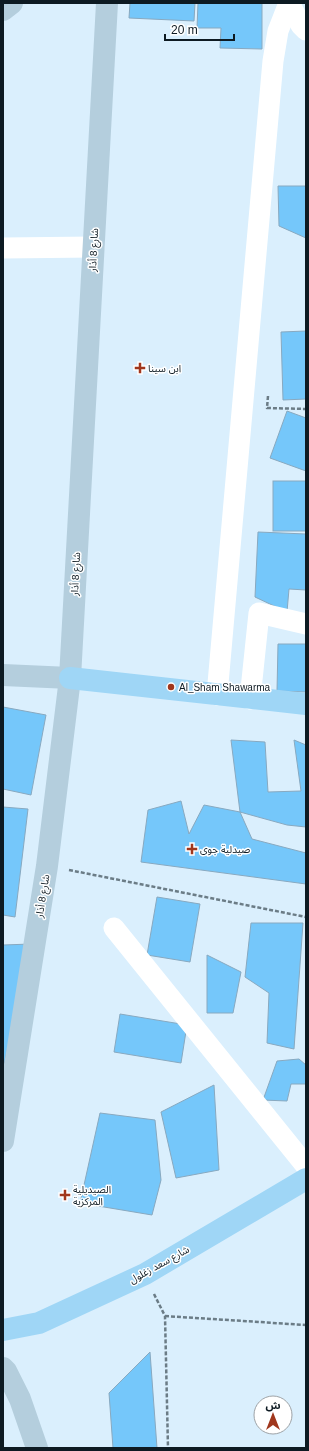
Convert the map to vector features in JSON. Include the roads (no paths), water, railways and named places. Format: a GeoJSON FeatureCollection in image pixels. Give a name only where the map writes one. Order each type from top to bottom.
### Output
{"type":"FeatureCollection","features":[{"type":"Feature","properties":{"kind":"main road"},"geometry":{"type":"LineString","coordinates":[[3,10],[12,3]]}},
{"type":"Feature","properties":{"kind":"main road","name":"شارع 8 أذار"},"geometry":{"type":"LineString","coordinates":[[3,1141],[47,866],[70,678],[107,3]]}},
{"type":"Feature","properties":{"kind":"main road"},"geometry":{"type":"LineString","coordinates":[[3,675],[70,678],[306,704]]}},
{"type":"Feature","properties":{"kind":"main road","name":"شارع سعد زغلول"},"geometry":{"type":"LineString","coordinates":[[3,1330],[40,1323],[145,1274],[306,1179]]}},
{"type":"Feature","properties":{"kind":"main road"},"geometry":{"type":"LineString","coordinates":[[3,1368],[20,1399],[37,1448]]}},
{"type":"Feature","properties":{"kind":"street"},"geometry":{"type":"LineString","coordinates":[[289,3],[301,25],[306,30]]}},
{"type":"Feature","properties":{"kind":"street"},"geometry":{"type":"LineString","coordinates":[[218,695],[273,61],[278,31],[289,3]]}},
{"type":"Feature","properties":{"kind":"street"},"geometry":{"type":"LineString","coordinates":[[3,248],[94,247]]}},
{"type":"Feature","properties":{"kind":"street"},"geometry":{"type":"LineString","coordinates":[[250,698],[259,613],[306,624]]}},
{"type":"Feature","properties":{"kind":"street"},"geometry":{"type":"LineString","coordinates":[[114,928],[306,1166]]}},
{"type":"Feature","properties":{"kind":"place","name":"ابن سينا"},"geometry":{"type":"Point","coordinates":[140,368]}},
{"type":"Feature","properties":{"kind":"place","name":"Al_Sham Shawarma"},"geometry":{"type":"Point","coordinates":[171,687]}},
{"type":"Feature","properties":{"kind":"place","name":"صيدلية جوى"},"geometry":{"type":"Point","coordinates":[192,849]}},
{"type":"Feature","properties":{"kind":"place","name":"الصيديلية المركزية"},"geometry":{"type":"Point","coordinates":[65,1195]}}]}
